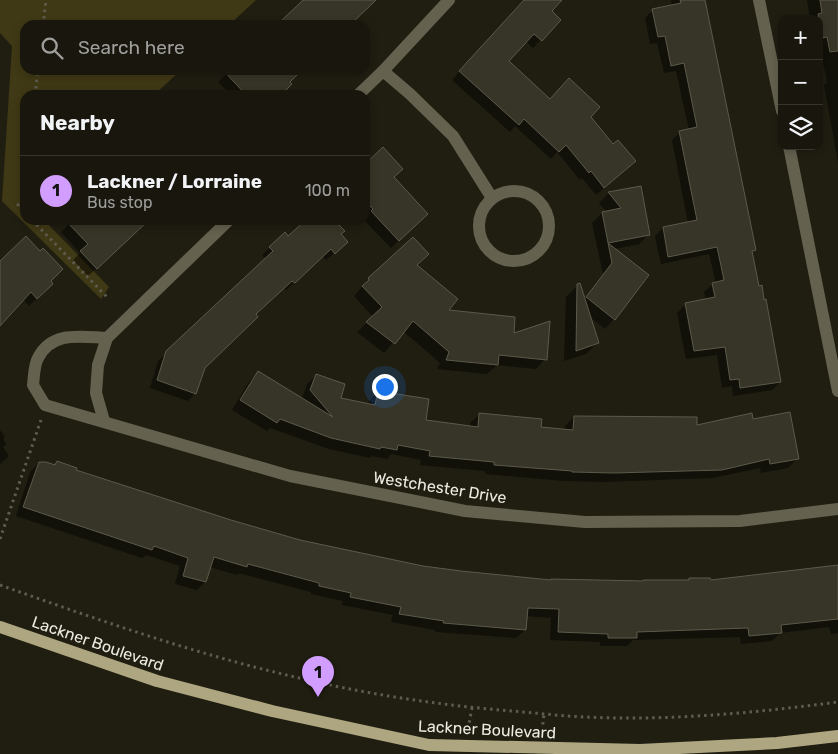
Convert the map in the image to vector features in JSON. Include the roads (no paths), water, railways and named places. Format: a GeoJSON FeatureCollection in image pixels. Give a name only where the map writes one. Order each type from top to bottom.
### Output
{"type":"FeatureCollection","features":[{"type":"Feature","properties":{"kind":"main road","name":"Lackner Boulevard"},"geometry":{"type":"LineString","coordinates":[[0,627],[157,681],[272,710],[429,745],[502,751],[640,750],[777,743],[838,736]]}},
{"type":"Feature","properties":{"kind":"street"},"geometry":{"type":"LineString","coordinates":[[363,90],[449,0]]}},
{"type":"Feature","properties":{"kind":"street"},"geometry":{"type":"LineString","coordinates":[[759,0],[781,105]]}},
{"type":"Feature","properties":{"kind":"street"},"geometry":{"type":"LineString","coordinates":[[383,71],[410,94],[453,136],[492,198]]}},
{"type":"Feature","properties":{"kind":"street"},"geometry":{"type":"LineString","coordinates":[[790,150],[838,390]]}},
{"type":"Feature","properties":{"kind":"street"},"geometry":{"type":"LineString","coordinates":[[518,191],[530,194],[539,200],[546,210],[550,222],[549,234],[545,245],[537,254],[526,260],[512,262],[499,259],[489,252],[481,238],[479,226],[484,207],[492,198],[506,192],[518,191]]}},
{"type":"Feature","properties":{"kind":"street"},"geometry":{"type":"LineString","coordinates":[[104,421],[96,393],[98,365],[108,338],[224,225]]}},
{"type":"Feature","properties":{"kind":"street","name":"Westchester Drive"},"geometry":{"type":"LineString","coordinates":[[108,338],[70,336],[51,342],[37,358],[33,385],[46,405],[290,476],[465,511],[585,522],[740,520],[838,509]]}},
{"type":"Feature","properties":{"kind":"place","name":"Lackner / Lorraine"},"geometry":{"type":"Point","coordinates":[318,697]}}]}
